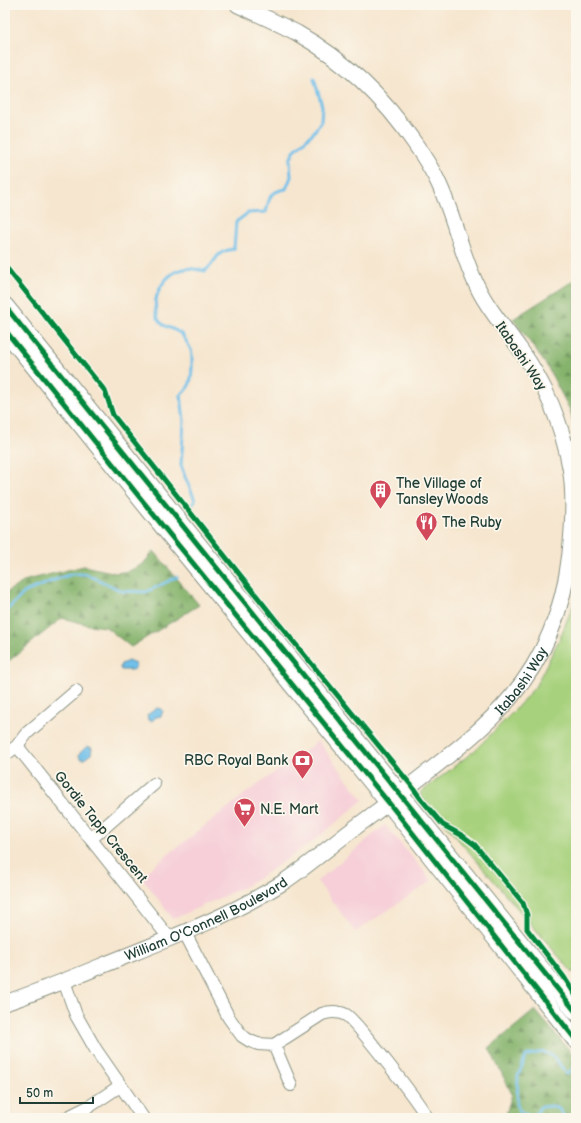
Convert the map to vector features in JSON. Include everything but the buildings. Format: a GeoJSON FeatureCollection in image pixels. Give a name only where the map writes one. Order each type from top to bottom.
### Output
{"type":"FeatureCollection","features":[{"type":"Feature","properties":{"kind":"main road"},"geometry":{"type":"LineString","coordinates":[[5,306],[394,798],[576,1040]]}},
{"type":"Feature","properties":{"kind":"main road"},"geometry":{"type":"LineString","coordinates":[[5,330],[161,524],[576,1012]]}},
{"type":"Feature","properties":{"kind":"street","name":"Itabashi Way"},"geometry":{"type":"LineString","coordinates":[[238,5],[299,34],[336,59],[384,102],[399,121],[427,162],[439,184],[471,274],[479,290],[490,310],[518,347],[542,383],[553,406],[561,429],[568,460],[572,492],[572,525],[569,559],[563,595],[548,640],[526,677],[503,706],[470,737],[394,798]]}},
{"type":"Feature","properties":{"kind":"street"},"geometry":{"type":"LineString","coordinates":[[5,755],[17,746],[27,733],[76,691]]}},
{"type":"Feature","properties":{"kind":"street","name":"Gordie Tapp Crescent"},"geometry":{"type":"LineString","coordinates":[[17,746],[170,939]]}},
{"type":"Feature","properties":{"kind":"street"},"geometry":{"type":"LineString","coordinates":[[91,839],[154,784]]}},
{"type":"Feature","properties":{"kind":"street","name":"William O'Connell Boulevard"},"geometry":{"type":"LineString","coordinates":[[5,1003],[185,933],[226,914],[280,884],[312,862],[394,798]]}},
{"type":"Feature","properties":{"kind":"street"},"geometry":{"type":"LineString","coordinates":[[185,933],[234,1026],[242,1036],[258,1044],[274,1045],[322,1014],[337,1012],[347,1016],[355,1023],[390,1067],[427,1118]]}},
{"type":"Feature","properties":{"kind":"street"},"geometry":{"type":"LineString","coordinates":[[64,981],[76,1015],[96,1050],[143,1118]]}},
{"type":"Feature","properties":{"kind":"street"},"geometry":{"type":"LineString","coordinates":[[274,1045],[291,1085]]}},
{"type":"Feature","properties":{"kind":"street"},"geometry":{"type":"LineString","coordinates":[[66,1118],[90,1106],[120,1086]]}},
{"type":"Feature","properties":{"kind":"shaded area"},"geometry":{"type":"Polygon","coordinates":[[[318,741],[363,800],[314,841],[248,885],[173,919],[141,876],[245,794],[318,741]]]}},
{"type":"Feature","properties":{"kind":"shaded area"},"geometry":{"type":"Polygon","coordinates":[[[385,825],[432,881],[355,932],[317,881],[385,825]]]}},
{"type":"Feature","properties":{"kind":"green space"},"geometry":{"type":"Polygon","coordinates":[[[576,279],[576,434],[570,410],[547,366],[513,319],[576,279]]]}},
{"type":"Feature","properties":{"kind":"green space"},"geometry":{"type":"Polygon","coordinates":[[[154,551],[199,605],[131,647],[106,627],[89,625],[62,618],[5,664],[5,593],[27,580],[84,566],[116,573],[129,571],[143,564],[154,551]]]}},
{"type":"Feature","properties":{"kind":"green space"},"geometry":{"type":"Polygon","coordinates":[[[576,591],[576,969],[573,973],[420,795],[420,793],[474,751],[513,712],[535,687],[560,638],[573,605],[576,591]]]}},
{"type":"Feature","properties":{"kind":"green space"},"geometry":{"type":"Polygon","coordinates":[[[535,1010],[576,1058],[576,1118],[505,1118],[512,1094],[489,1048],[535,1010]]]}},
{"type":"Feature","properties":{"kind":"water"},"geometry":{"type":"Polygon","coordinates":[[[128,661],[135,664],[135,668],[132,670],[121,670],[121,664],[128,661]]]}},
{"type":"Feature","properties":{"kind":"water"},"geometry":{"type":"Polygon","coordinates":[[[157,708],[162,709],[163,711],[161,716],[156,717],[152,721],[148,720],[147,715],[157,708]]]}},
{"type":"Feature","properties":{"kind":"water"},"geometry":{"type":"Polygon","coordinates":[[[87,746],[92,748],[91,754],[84,759],[81,759],[79,756],[80,753],[87,746]]]}},
{"type":"Feature","properties":{"kind":"waterway"},"geometry":{"type":"LineString","coordinates":[[192,505],[195,500],[181,465],[184,421],[181,395],[188,388],[190,383],[192,353],[181,334],[161,323],[157,316],[156,301],[161,287],[170,275],[177,271],[189,268],[205,271],[219,254],[227,250],[234,249],[236,222],[248,213],[266,212],[268,202],[273,193],[286,189],[291,177],[290,160],[294,151],[314,132],[321,121],[322,106],[314,78]]}},
{"type":"Feature","properties":{"kind":"waterway"},"geometry":{"type":"LineString","coordinates":[[5,612],[25,592],[72,574],[86,574],[122,591],[146,592],[177,577]]}},
{"type":"Feature","properties":{"kind":"waterway"},"geometry":{"type":"LineString","coordinates":[[565,1118],[559,1109],[552,1106],[540,1107],[536,1114],[531,1116],[520,1111],[517,1106],[518,1076],[526,1056],[534,1053],[541,1052],[550,1054],[567,1074],[576,1066]]}},
{"type":"Feature","properties":{"kind":"cycle path"},"geometry":{"type":"LineString","coordinates":[[5,266],[105,391],[113,415],[275,619],[421,799],[443,825],[463,836],[475,845],[523,903],[527,915],[527,929],[564,977],[576,996]]}},
{"type":"Feature","properties":{"kind":"cycle path"},"geometry":{"type":"LineString","coordinates":[[5,306],[576,1012]]}},
{"type":"Feature","properties":{"kind":"cycle path"},"geometry":{"type":"LineString","coordinates":[[5,330],[389,803],[576,1040]]}},
{"type":"Feature","properties":{"kind":"place","name":"The Village of Tansley Woods"},"geometry":{"type":"Point","coordinates":[381,510]}},
{"type":"Feature","properties":{"kind":"place","name":"The Ruby"},"geometry":{"type":"Point","coordinates":[426,542]}},
{"type":"Feature","properties":{"kind":"place","name":"RBC Royal Bank"},"geometry":{"type":"Point","coordinates":[303,780]}},
{"type":"Feature","properties":{"kind":"place","name":"N.E. Mart"},"geometry":{"type":"Point","coordinates":[244,828]}}]}
